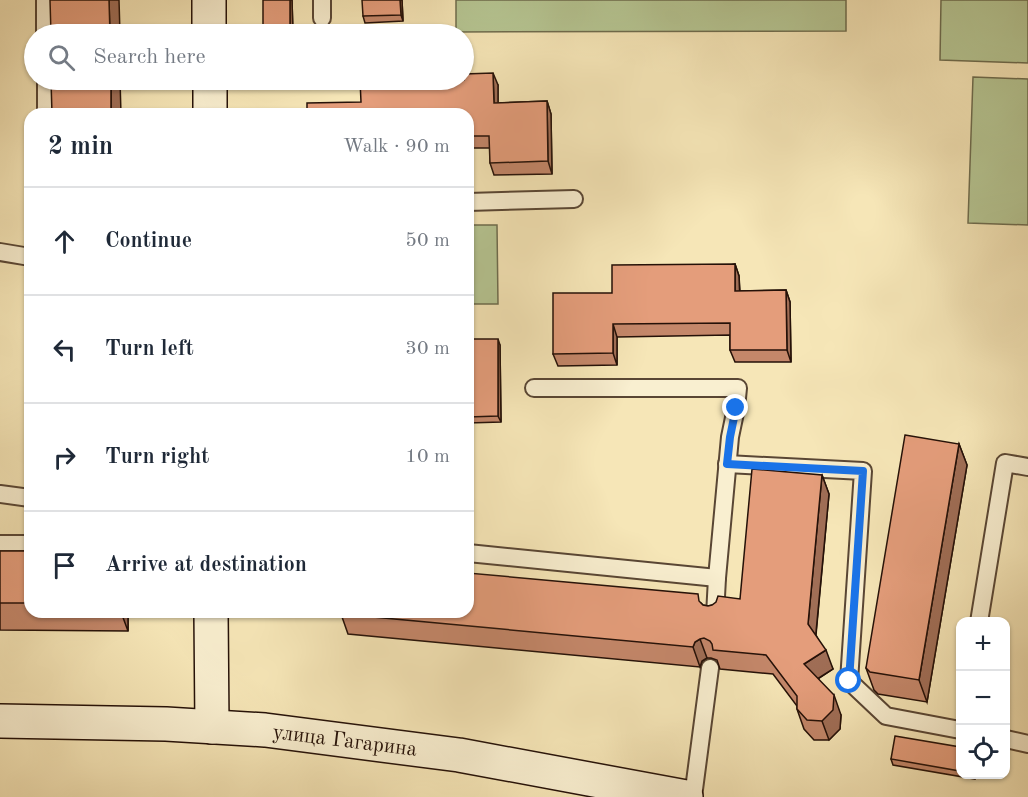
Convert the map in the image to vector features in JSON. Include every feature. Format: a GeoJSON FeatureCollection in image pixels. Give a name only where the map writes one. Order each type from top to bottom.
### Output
{"type":"FeatureCollection","features":[{"type":"Feature","properties":{"kind":"main road"},"geometry":{"type":"LineString","coordinates":[[209,0],[209,24]]}},
{"type":"Feature","properties":{"kind":"main road"},"geometry":{"type":"LineString","coordinates":[[210,90],[210,108]]}},
{"type":"Feature","properties":{"kind":"main road"},"geometry":{"type":"LineString","coordinates":[[211,618],[212,727]]}},
{"type":"Feature","properties":{"kind":"main road","name":"улица Гагарина"},"geometry":{"type":"LineString","coordinates":[[0,721],[166,724],[265,730],[459,754],[686,797]]}},
{"type":"Feature","properties":{"kind":"lane"},"geometry":{"type":"LineString","coordinates":[[45,0],[45,24]]}},
{"type":"Feature","properties":{"kind":"lane"},"geometry":{"type":"LineString","coordinates":[[322,0],[322,18]]}},
{"type":"Feature","properties":{"kind":"lane"},"geometry":{"type":"LineString","coordinates":[[46,90],[46,108]]}},
{"type":"Feature","properties":{"kind":"lane"},"geometry":{"type":"LineString","coordinates":[[474,202],[574,199]]}},
{"type":"Feature","properties":{"kind":"lane"},"geometry":{"type":"LineString","coordinates":[[0,252],[24,256]]}},
{"type":"Feature","properties":{"kind":"lane"},"geometry":{"type":"LineString","coordinates":[[534,388],[738,388],[727,464],[715,615]]}},
{"type":"Feature","properties":{"kind":"lane"},"geometry":{"type":"LineString","coordinates":[[980,617],[1005,463],[1028,467]]}},
{"type":"Feature","properties":{"kind":"lane"},"geometry":{"type":"LineString","coordinates":[[727,464],[863,471],[849,681],[886,716],[956,729]]}},
{"type":"Feature","properties":{"kind":"lane"},"geometry":{"type":"LineString","coordinates":[[0,494],[24,497]]}},
{"type":"Feature","properties":{"kind":"lane"},"geometry":{"type":"LineString","coordinates":[[0,544],[24,544]]}},
{"type":"Feature","properties":{"kind":"lane"},"geometry":{"type":"LineString","coordinates":[[474,554],[717,578]]}},
{"type":"Feature","properties":{"kind":"lane"},"geometry":{"type":"LineString","coordinates":[[693,797],[711,668]]}},
{"type":"Feature","properties":{"kind":"lane"},"geometry":{"type":"LineString","coordinates":[[1010,740],[1028,744]]}},
{"type":"Feature","properties":{"kind":"green space"},"geometry":{"type":"Polygon","coordinates":[[[456,0],[846,0],[846,31],[474,32],[474,24],[456,24],[456,0]]]}},
{"type":"Feature","properties":{"kind":"green space"},"geometry":{"type":"Polygon","coordinates":[[[941,0],[1028,0],[1028,63],[940,60],[941,0]]]}},
{"type":"Feature","properties":{"kind":"green space"},"geometry":{"type":"Polygon","coordinates":[[[973,77],[1028,79],[1028,225],[968,223],[973,77]]]}},
{"type":"Feature","properties":{"kind":"green space"},"geometry":{"type":"Polygon","coordinates":[[[474,225],[497,225],[498,304],[474,304],[474,225]]]}},
{"type":"Feature","properties":{"kind":"building"},"geometry":{"type":"Polygon","coordinates":[[[50,0],[109,0],[110,24],[51,24],[50,0]]]}},
{"type":"Feature","properties":{"kind":"building"},"geometry":{"type":"Polygon","coordinates":[[[263,0],[290,0],[290,24],[263,24],[263,0]]]}},
{"type":"Feature","properties":{"kind":"building"},"geometry":{"type":"Polygon","coordinates":[[[362,0],[400,0],[401,15],[363,16],[362,0]]]}},
{"type":"Feature","properties":{"kind":"building"},"geometry":{"type":"Polygon","coordinates":[[[493,73],[494,103],[547,101],[548,161],[490,163],[489,136],[474,136],[474,108],[307,108],[307,103],[361,102],[360,90],[474,90],[474,74],[493,73]]]}},
{"type":"Feature","properties":{"kind":"building"},"geometry":{"type":"Polygon","coordinates":[[[51,90],[111,90],[111,108],[52,108],[51,90]]]}},
{"type":"Feature","properties":{"kind":"building"},"geometry":{"type":"Polygon","coordinates":[[[735,264],[735,291],[786,290],[787,350],[730,350],[730,323],[613,324],[613,353],[553,354],[553,293],[612,293],[612,265],[735,264]]]}},
{"type":"Feature","properties":{"kind":"building"},"geometry":{"type":"Polygon","coordinates":[[[474,339],[498,339],[498,416],[474,417],[474,339]]]}},
{"type":"Feature","properties":{"kind":"building"},"geometry":{"type":"Polygon","coordinates":[[[905,435],[959,444],[919,680],[870,672],[866,668],[905,435]]]}},
{"type":"Feature","properties":{"kind":"building"},"geometry":{"type":"Polygon","coordinates":[[[752,469],[822,475],[808,624],[826,650],[804,664],[834,695],[833,710],[822,721],[807,720],[797,709],[797,696],[766,655],[713,650],[710,641],[704,638],[695,642],[693,647],[384,618],[474,618],[474,574],[698,594],[699,601],[708,606],[716,602],[718,596],[740,599],[752,469]]]}},
{"type":"Feature","properties":{"kind":"building"},"geometry":{"type":"Polygon","coordinates":[[[0,551],[24,551],[24,603],[0,603],[0,551]]]}},
{"type":"Feature","properties":{"kind":"building"},"geometry":{"type":"Polygon","coordinates":[[[895,736],[956,746],[956,770],[891,759],[895,736]]]}},
{"type":"Feature","properties":{"kind":"route"},"geometry":{"type":"LineString","coordinates":[[736,408],[727,464],[863,471],[849,681]]}}]}
